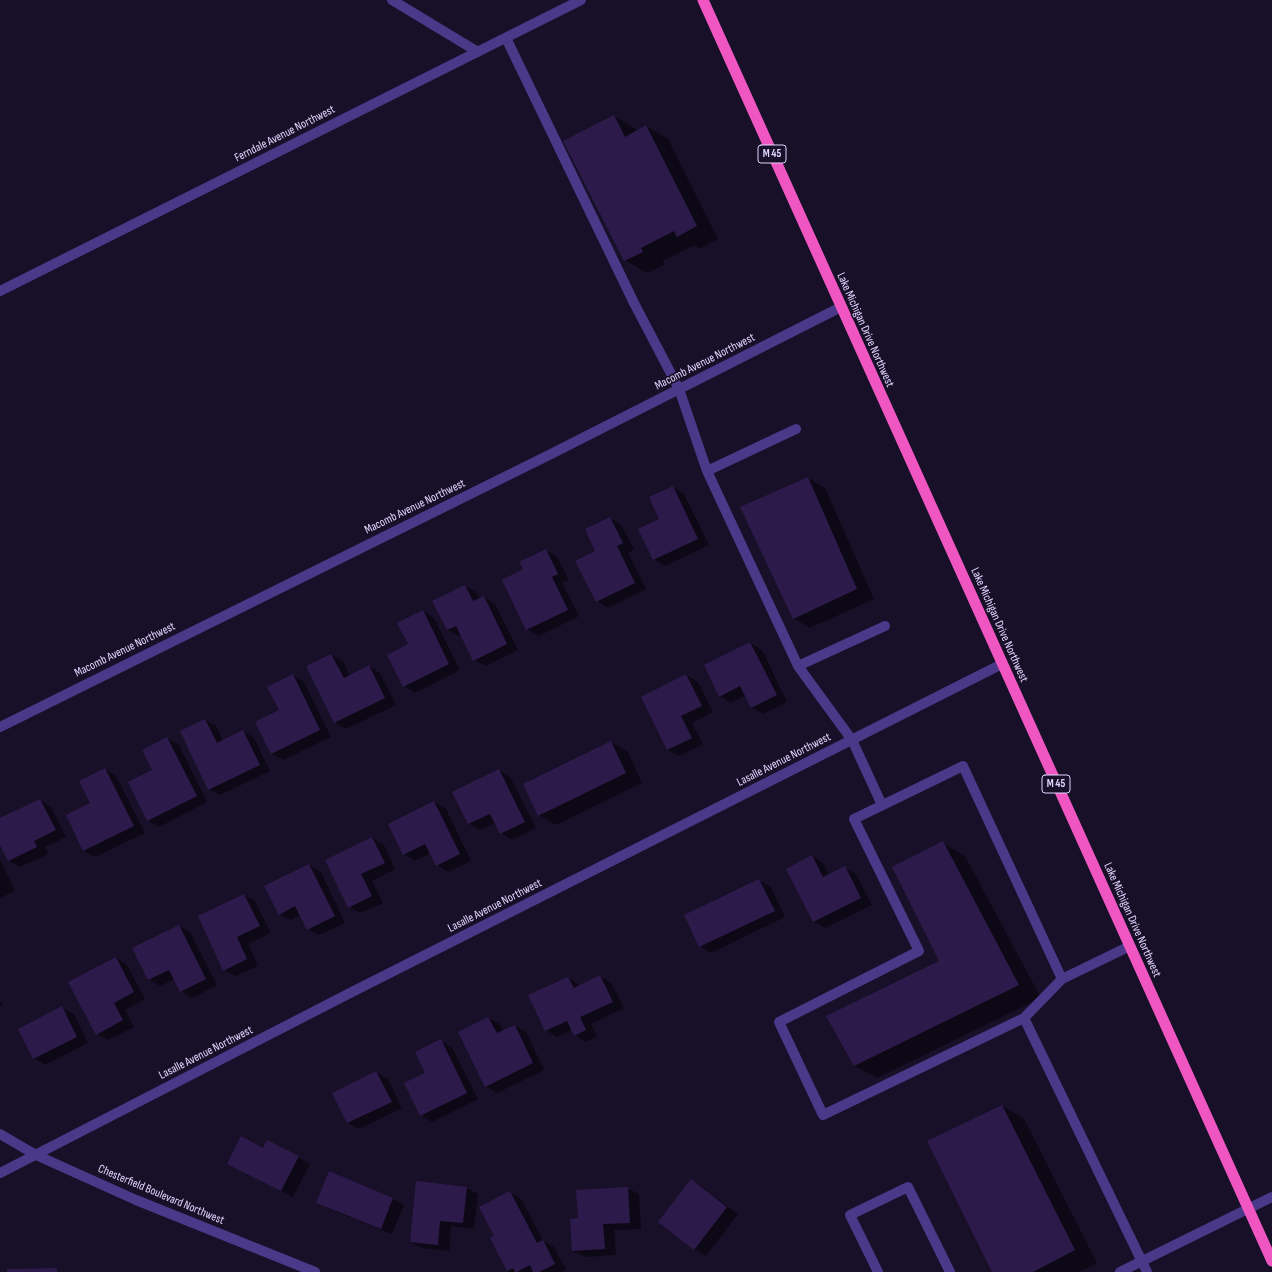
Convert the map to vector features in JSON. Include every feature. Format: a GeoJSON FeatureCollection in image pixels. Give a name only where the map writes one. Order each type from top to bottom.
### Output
{"type":"FeatureCollection","features":[{"type":"Feature","properties":{"kind":"highway","name":"Lake Michigan Drive Northwest"},"geometry":{"type":"LineString","coordinates":[[703,0],[1272,1261]]}},
{"type":"Feature","properties":{"kind":"street"},"geometry":{"type":"LineString","coordinates":[[392,0],[478,52]]}},
{"type":"Feature","properties":{"kind":"street","name":"Ferndale Avenue Northwest"},"geometry":{"type":"LineString","coordinates":[[0,291],[581,0]]}},
{"type":"Feature","properties":{"kind":"street"},"geometry":{"type":"LineString","coordinates":[[506,38],[630,296],[679,389],[707,470],[798,666],[852,740],[882,805]]}},
{"type":"Feature","properties":{"kind":"street","name":"Macomb Avenue Northwest"},"geometry":{"type":"LineString","coordinates":[[0,727],[553,453],[841,308]]}},
{"type":"Feature","properties":{"kind":"street"},"geometry":{"type":"LineString","coordinates":[[707,470],[796,429]]}},
{"type":"Feature","properties":{"kind":"street"},"geometry":{"type":"LineString","coordinates":[[798,666],[885,626]]}},
{"type":"Feature","properties":{"kind":"street","name":"Lasalle Avenue Northwest"},"geometry":{"type":"LineString","coordinates":[[0,1172],[36,1155],[350,993],[1002,664]]}},
{"type":"Feature","properties":{"kind":"street"},"geometry":{"type":"LineString","coordinates":[[1062,979],[963,766],[854,819],[919,951],[779,1022],[823,1115],[1024,1018],[1062,979],[1130,946]]}},
{"type":"Feature","properties":{"kind":"street"},"geometry":{"type":"LineString","coordinates":[[1024,1018],[1147,1272]]}},
{"type":"Feature","properties":{"kind":"street","name":"Chesterfield Boulevard Northwest"},"geometry":{"type":"LineString","coordinates":[[0,1134],[36,1155],[136,1200],[315,1272]]}},
{"type":"Feature","properties":{"kind":"street"},"geometry":{"type":"LineString","coordinates":[[878,1272],[850,1215],[908,1187],[950,1272]]}},
{"type":"Feature","properties":{"kind":"street"},"geometry":{"type":"LineString","coordinates":[[1120,1272],[1272,1198]]}},
{"type":"Feature","properties":{"kind":"building"},"geometry":{"type":"Polygon","coordinates":[[[614,115],[625,137],[646,125],[697,226],[677,237],[674,231],[641,248],[643,252],[624,261],[563,141],[614,115]]]}},
{"type":"Feature","properties":{"kind":"building"},"geometry":{"type":"Polygon","coordinates":[[[808,477],[857,589],[793,619],[740,507],[808,477]]]}},
{"type":"Feature","properties":{"kind":"building"},"geometry":{"type":"Polygon","coordinates":[[[673,486],[698,539],[653,560],[638,529],[659,519],[649,497],[673,486]]]}},
{"type":"Feature","properties":{"kind":"building"},"geometry":{"type":"Polygon","coordinates":[[[610,517],[623,543],[617,546],[635,583],[596,602],[575,561],[595,551],[585,529],[610,517]]]}},
{"type":"Feature","properties":{"kind":"building"},"geometry":{"type":"Polygon","coordinates":[[[546,549],[558,574],[552,577],[568,610],[526,630],[502,580],[523,569],[519,562],[546,549]]]}},
{"type":"Feature","properties":{"kind":"building"},"geometry":{"type":"Polygon","coordinates":[[[465,585],[473,601],[484,596],[507,644],[473,661],[456,626],[447,630],[432,601],[465,585]]]}},
{"type":"Feature","properties":{"kind":"building"},"geometry":{"type":"Polygon","coordinates":[[[423,610],[449,664],[403,687],[387,655],[408,644],[397,623],[423,610]]]}},
{"type":"Feature","properties":{"kind":"building"},"geometry":{"type":"Polygon","coordinates":[[[750,642],[777,695],[751,708],[740,686],[719,697],[704,665],[750,642]]]}},
{"type":"Feature","properties":{"kind":"building"},"geometry":{"type":"Polygon","coordinates":[[[331,654],[344,678],[369,665],[385,698],[334,723],[306,666],[331,654]]]}},
{"type":"Feature","properties":{"kind":"building"},"geometry":{"type":"Polygon","coordinates":[[[293,674],[320,730],[271,754],[255,722],[279,710],[267,687],[293,674]]]}},
{"type":"Feature","properties":{"kind":"building"},"geometry":{"type":"Polygon","coordinates":[[[686,674],[702,706],[681,716],[692,738],[667,750],[641,697],[686,674]]]}},
{"type":"Feature","properties":{"kind":"building"},"geometry":{"type":"Polygon","coordinates":[[[205,719],[217,743],[243,730],[260,765],[208,790],[180,731],[205,719]]]}},
{"type":"Feature","properties":{"kind":"building"},"geometry":{"type":"Polygon","coordinates":[[[167,737],[197,796],[147,821],[128,782],[152,770],[142,750],[167,737]]]}},
{"type":"Feature","properties":{"kind":"building"},"geometry":{"type":"Polygon","coordinates":[[[611,741],[626,773],[538,816],[523,784],[611,741]]]}},
{"type":"Feature","properties":{"kind":"building"},"geometry":{"type":"Polygon","coordinates":[[[105,768],[134,826],[83,851],[66,815],[90,803],[79,781],[105,768]]]}},
{"type":"Feature","properties":{"kind":"building"},"geometry":{"type":"Polygon","coordinates":[[[499,769],[525,822],[500,834],[490,814],[468,824],[452,792],[499,769]]]}},
{"type":"Feature","properties":{"kind":"building"},"geometry":{"type":"Polygon","coordinates":[[[40,799],[56,830],[34,841],[37,847],[8,861],[0,845],[0,818],[40,799]]]}},
{"type":"Feature","properties":{"kind":"building"},"geometry":{"type":"Polygon","coordinates":[[[434,801],[460,854],[436,866],[425,844],[403,855],[388,824],[434,801]]]}},
{"type":"Feature","properties":{"kind":"building"},"geometry":{"type":"Polygon","coordinates":[[[372,837],[385,863],[361,874],[372,896],[348,908],[325,860],[372,837]]]}},
{"type":"Feature","properties":{"kind":"building"},"geometry":{"type":"Polygon","coordinates":[[[943,841],[1019,985],[854,1066],[826,1016],[939,961],[892,867],[943,841]]]}},
{"type":"Feature","properties":{"kind":"building"},"geometry":{"type":"Polygon","coordinates":[[[812,855],[823,877],[845,866],[861,898],[813,922],[786,869],[812,855]]]}},
{"type":"Feature","properties":{"kind":"building"},"geometry":{"type":"Polygon","coordinates":[[[309,864],[335,916],[307,930],[295,906],[279,915],[264,886],[309,864]]]}},
{"type":"Feature","properties":{"kind":"building"},"geometry":{"type":"Polygon","coordinates":[[[759,879],[775,911],[699,947],[684,915],[759,879]]]}},
{"type":"Feature","properties":{"kind":"building"},"geometry":{"type":"Polygon","coordinates":[[[244,894],[260,926],[237,937],[247,959],[223,971],[198,916],[244,894]]]}},
{"type":"Feature","properties":{"kind":"building"},"geometry":{"type":"Polygon","coordinates":[[[179,925],[206,979],[180,992],[169,970],[148,980],[132,948],[179,925]]]}},
{"type":"Feature","properties":{"kind":"building"},"geometry":{"type":"Polygon","coordinates":[[[116,957],[134,992],[114,1003],[123,1020],[96,1035],[68,982],[116,957]]]}},
{"type":"Feature","properties":{"kind":"building"},"geometry":{"type":"Polygon","coordinates":[[[600,975],[613,1002],[580,1017],[586,1030],[574,1036],[567,1021],[545,1031],[528,995],[568,977],[574,988],[600,975]]]}},
{"type":"Feature","properties":{"kind":"building"},"geometry":{"type":"Polygon","coordinates":[[[62,1006],[77,1037],[33,1059],[18,1029],[62,1006]]]}},
{"type":"Feature","properties":{"kind":"building"},"geometry":{"type":"Polygon","coordinates":[[[488,1017],[497,1033],[515,1025],[533,1063],[485,1087],[458,1032],[488,1017]]]}},
{"type":"Feature","properties":{"kind":"building"},"geometry":{"type":"Polygon","coordinates":[[[441,1039],[467,1093],[420,1116],[404,1083],[425,1073],[415,1052],[441,1039]]]}},
{"type":"Feature","properties":{"kind":"building"},"geometry":{"type":"Polygon","coordinates":[[[376,1071],[392,1102],[347,1123],[332,1093],[376,1071]]]}},
{"type":"Feature","properties":{"kind":"building"},"geometry":{"type":"Polygon","coordinates":[[[1002,1105],[1075,1250],[1033,1272],[992,1272],[927,1141],[1002,1105]]]}},
{"type":"Feature","properties":{"kind":"building"},"geometry":{"type":"Polygon","coordinates":[[[241,1136],[263,1148],[267,1140],[299,1156],[281,1191],[227,1164],[241,1136]]]}},
{"type":"Feature","properties":{"kind":"building"},"geometry":{"type":"Polygon","coordinates":[[[329,1171],[393,1198],[381,1229],[316,1203],[329,1171]]]}},
{"type":"Feature","properties":{"kind":"building"},"geometry":{"type":"Polygon","coordinates":[[[691,1179],[727,1207],[694,1250],[658,1222],[691,1179]]]}},
{"type":"Feature","properties":{"kind":"building"},"geometry":{"type":"Polygon","coordinates":[[[416,1181],[467,1187],[463,1223],[440,1221],[438,1245],[410,1242],[416,1181]]]}},
{"type":"Feature","properties":{"kind":"building"},"geometry":{"type":"Polygon","coordinates":[[[628,1187],[630,1223],[603,1224],[605,1249],[572,1251],[570,1219],[578,1218],[576,1190],[628,1187]]]}},
{"type":"Feature","properties":{"kind":"building"},"geometry":{"type":"Polygon","coordinates":[[[510,1191],[537,1243],[543,1240],[555,1264],[539,1272],[533,1272],[530,1265],[517,1272],[515,1272],[513,1268],[507,1271],[490,1238],[494,1236],[479,1207],[510,1191]]]}},
{"type":"Feature","properties":{"kind":"building"},"geometry":{"type":"Polygon","coordinates":[[[57,1268],[57,1272],[7,1272],[7,1269],[57,1268]]]}}]}
